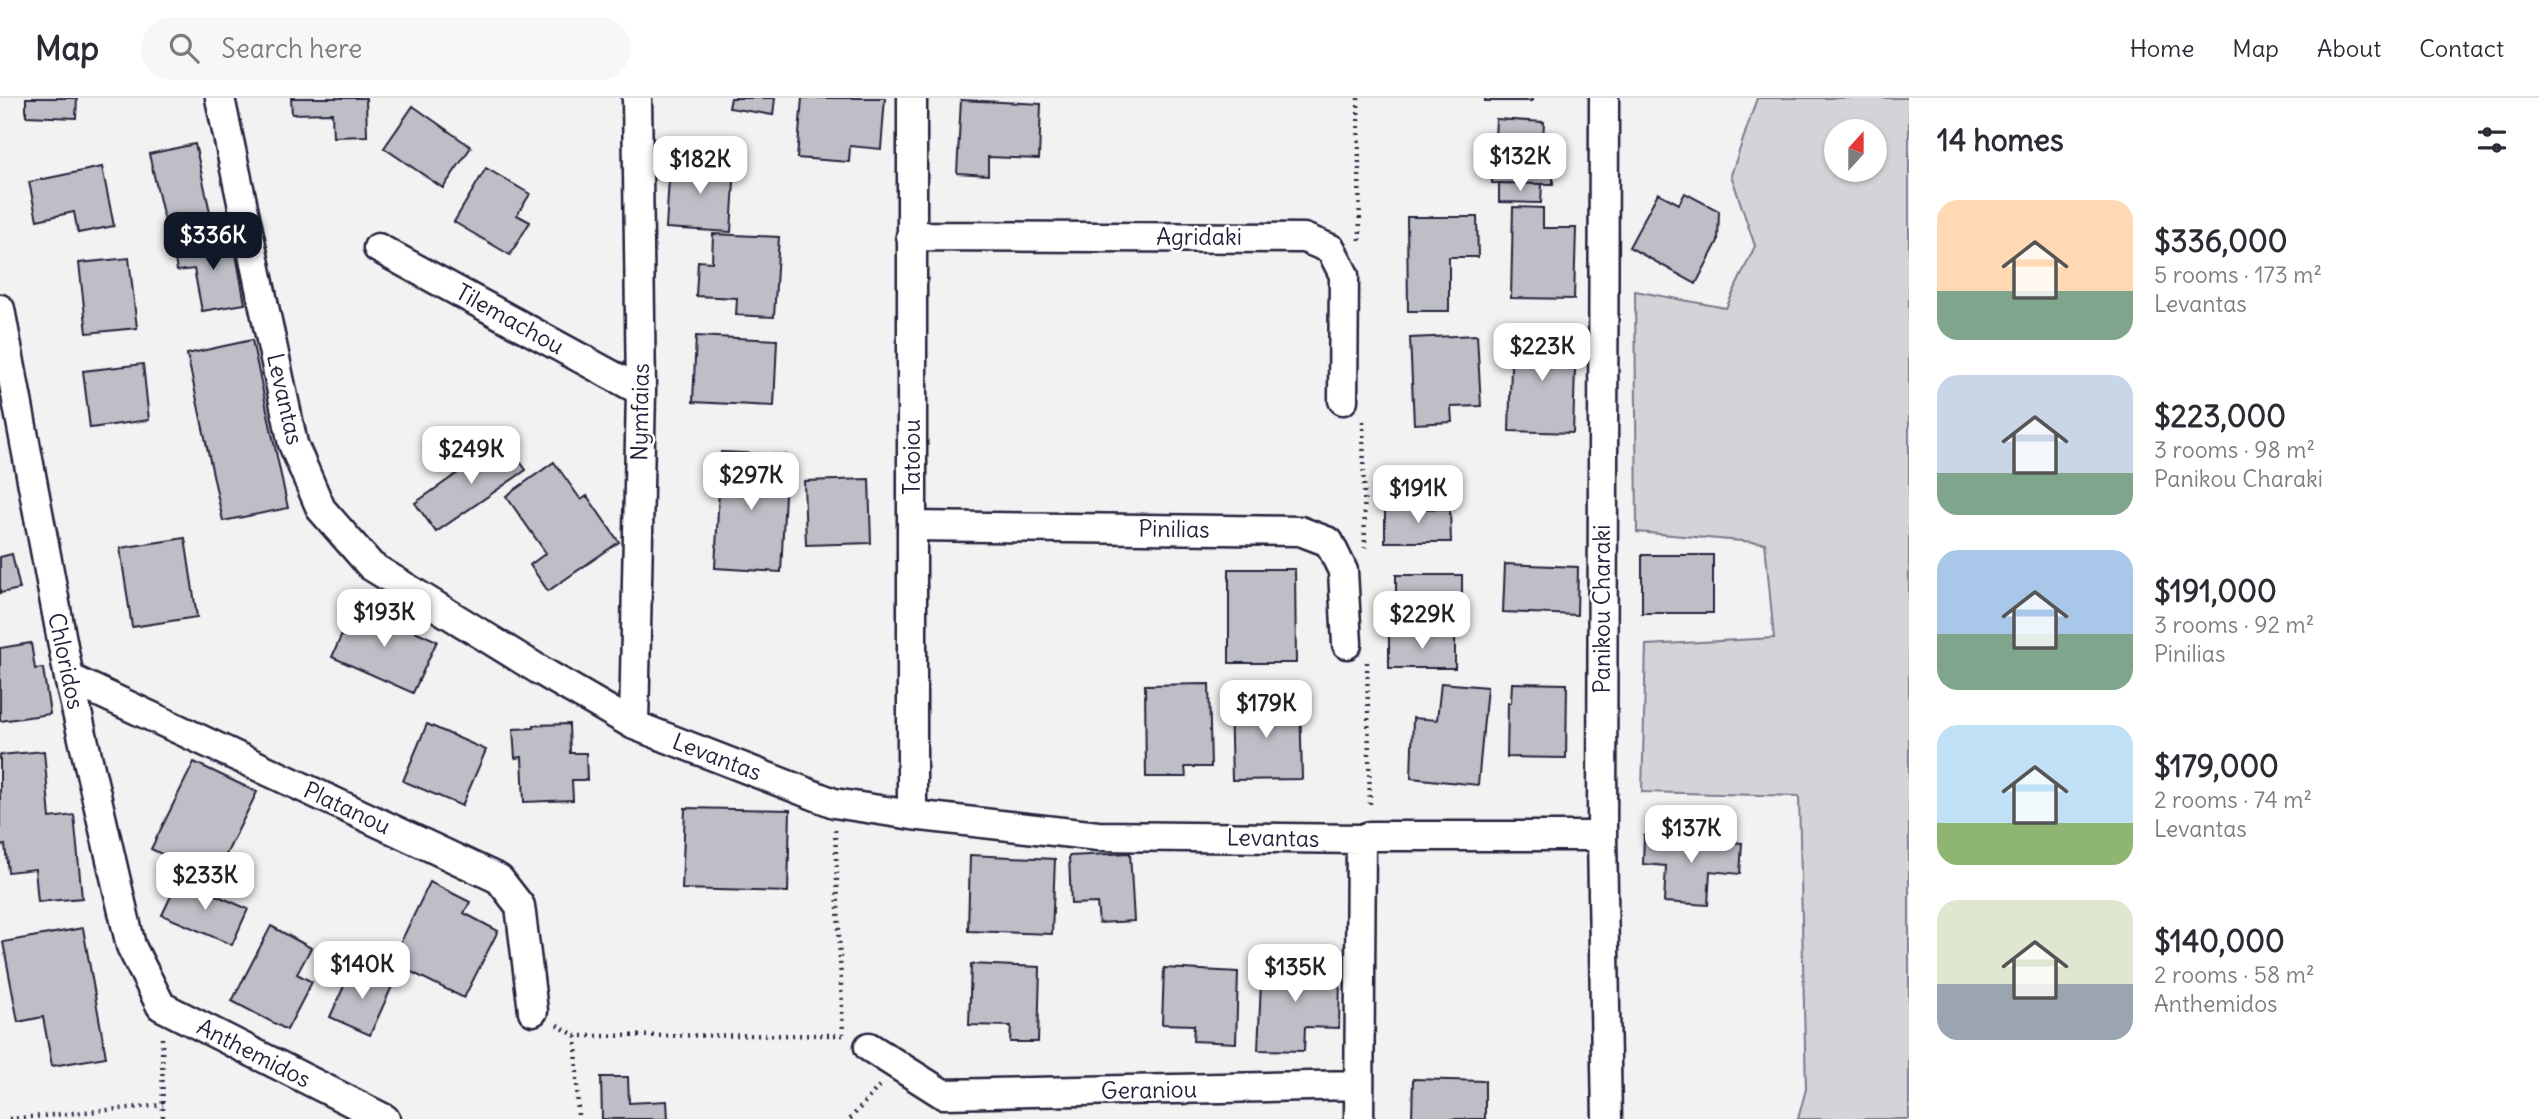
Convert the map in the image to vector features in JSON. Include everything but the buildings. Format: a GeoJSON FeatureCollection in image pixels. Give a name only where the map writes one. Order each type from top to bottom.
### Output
{"type":"FeatureCollection","features":[{"type":"Feature","properties":{"kind":"street","name":"Levantas"},"geometry":{"type":"LineString","coordinates":[[220,98],[293,444],[321,509],[371,566],[634,725],[834,803],[912,815],[1098,836],[1602,836]]}},
{"type":"Feature","properties":{"kind":"street","name":"Nymfaias"},"geometry":{"type":"LineString","coordinates":[[634,725],[641,391],[637,98]]}},
{"type":"Feature","properties":{"kind":"street","name":"Tatoiou"},"geometry":{"type":"LineString","coordinates":[[912,98],[912,815]]}},
{"type":"Feature","properties":{"kind":"street","name":"Panikou Charaki"},"geometry":{"type":"LineString","coordinates":[[1604,98],[1602,836],[1607,1119]]}},
{"type":"Feature","properties":{"kind":"street","name":"Agridaki"},"geometry":{"type":"LineString","coordinates":[[911,236],[1304,237],[1331,249],[1344,275],[1353,405]]}},
{"type":"Feature","properties":{"kind":"street","name":"Tilemachou"},"geometry":{"type":"LineString","coordinates":[[378,248],[641,391]]}},
{"type":"Feature","properties":{"kind":"street","name":"Chloridos"},"geometry":{"type":"LineString","coordinates":[[0,309],[69,678],[131,946],[161,1006]]}},
{"type":"Feature","properties":{"kind":"street","name":"Pinilias"},"geometry":{"type":"LineString","coordinates":[[912,526],[1300,531],[1329,542],[1343,570],[1357,650]]}},
{"type":"Feature","properties":{"kind":"street","name":"Platanou"},"geometry":{"type":"LineString","coordinates":[[69,678],[499,880],[520,906],[533,1011]]}},
{"type":"Feature","properties":{"kind":"street"},"geometry":{"type":"LineString","coordinates":[[1359,1119],[1366,837]]}},
{"type":"Feature","properties":{"kind":"street","name":"Anthemidos"},"geometry":{"type":"LineString","coordinates":[[161,1006],[385,1119]]}},
{"type":"Feature","properties":{"kind":"street","name":"Geraniou"},"geometry":{"type":"LineString","coordinates":[[869,1047],[943,1094],[1358,1085]]}},
{"type":"Feature","properties":{"kind":"path"},"geometry":{"type":"LineString","coordinates":[[1358,98],[1361,249]]}},
{"type":"Feature","properties":{"kind":"path"},"geometry":{"type":"LineString","coordinates":[[1353,405],[1366,558]]}},
{"type":"Feature","properties":{"kind":"path"},"geometry":{"type":"LineString","coordinates":[[1357,650],[1366,837]]}},
{"type":"Feature","properties":{"kind":"path"},"geometry":{"type":"LineString","coordinates":[[834,803],[844,1035]]}},
{"type":"Feature","properties":{"kind":"path"},"geometry":{"type":"LineString","coordinates":[[161,1006],[163,1119]]}},
{"type":"Feature","properties":{"kind":"path"},"geometry":{"type":"LineString","coordinates":[[533,1011],[576,1036],[844,1035],[869,1047]]}},
{"type":"Feature","properties":{"kind":"path"},"geometry":{"type":"LineString","coordinates":[[576,1036],[578,1119]]}},
{"type":"Feature","properties":{"kind":"path"},"geometry":{"type":"LineString","coordinates":[[850,1119],[897,1065]]}},
{"type":"Feature","properties":{"kind":"path"},"geometry":{"type":"LineString","coordinates":[[9,1119],[163,1105]]}},
{"type":"Feature","properties":{"kind":"shaded area"},"geometry":{"type":"Polygon","coordinates":[[[1757,98],[1909,98],[1909,1119],[1798,1119],[1806,1089],[1799,796],[1642,792],[1646,645],[1774,638],[1765,543],[1637,532],[1635,291],[1726,308],[1755,246],[1731,175],[1757,98]]]}}]}
